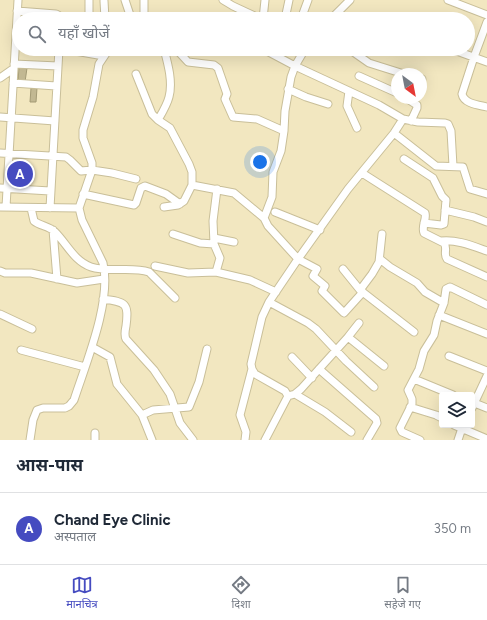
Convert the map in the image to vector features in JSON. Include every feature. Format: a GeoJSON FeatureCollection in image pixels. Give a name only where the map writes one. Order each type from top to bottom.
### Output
{"type":"FeatureCollection","features":[{"type":"Feature","properties":{"kind":"street"},"geometry":{"type":"LineString","coordinates":[[18,0],[17,11],[30,12]]}},
{"type":"Feature","properties":{"kind":"street"},"geometry":{"type":"LineString","coordinates":[[89,0],[89,12]]}},
{"type":"Feature","properties":{"kind":"street"},"geometry":{"type":"LineString","coordinates":[[124,0],[129,12]]}},
{"type":"Feature","properties":{"kind":"street"},"geometry":{"type":"LineString","coordinates":[[144,0],[144,12]]}},
{"type":"Feature","properties":{"kind":"street"},"geometry":{"type":"LineString","coordinates":[[223,0],[246,12]]}},
{"type":"Feature","properties":{"kind":"street"},"geometry":{"type":"LineString","coordinates":[[263,12],[265,0]]}},
{"type":"Feature","properties":{"kind":"street"},"geometry":{"type":"LineString","coordinates":[[286,12],[289,0]]}},
{"type":"Feature","properties":{"kind":"street"},"geometry":{"type":"LineString","coordinates":[[304,12],[308,0]]}},
{"type":"Feature","properties":{"kind":"street"},"geometry":{"type":"LineString","coordinates":[[339,12],[350,0]]}},
{"type":"Feature","properties":{"kind":"street"},"geometry":{"type":"LineString","coordinates":[[104,1],[105,12]]}},
{"type":"Feature","properties":{"kind":"street"},"geometry":{"type":"LineString","coordinates":[[451,1],[487,15]]}},
{"type":"Feature","properties":{"kind":"street"},"geometry":{"type":"LineString","coordinates":[[475,54],[487,22]]}},
{"type":"Feature","properties":{"kind":"street"},"geometry":{"type":"LineString","coordinates":[[15,56],[13,67],[10,153],[4,188],[3,207],[79,208]]}},
{"type":"Feature","properties":{"kind":"street"},"geometry":{"type":"LineString","coordinates":[[50,208],[59,56]]}},
{"type":"Feature","properties":{"kind":"street"},"geometry":{"type":"LineString","coordinates":[[30,440],[33,420],[37,410],[43,408],[62,408],[69,406],[74,400],[92,347],[103,299],[104,269],[102,260],[82,220],[79,208],[92,170],[92,163],[83,138],[83,130],[93,97],[99,64],[104,56]]}},
{"type":"Feature","properties":{"kind":"street"},"geometry":{"type":"LineString","coordinates":[[158,120],[168,99],[170,91],[166,56]]}},
{"type":"Feature","properties":{"kind":"street"},"geometry":{"type":"LineString","coordinates":[[182,56],[188,62],[214,65],[218,68],[227,94],[225,99],[233,117],[257,119],[284,131]]}},
{"type":"Feature","properties":{"kind":"street"},"geometry":{"type":"LineString","coordinates":[[276,56],[349,92],[386,108],[403,119],[448,124],[451,131],[453,166]]}},
{"type":"Feature","properties":{"kind":"street"},"geometry":{"type":"LineString","coordinates":[[264,218],[272,197],[273,172],[279,156],[284,131],[288,89],[295,66],[300,56]]}},
{"type":"Feature","properties":{"kind":"street"},"geometry":{"type":"LineString","coordinates":[[359,56],[369,63],[391,70]]}},
{"type":"Feature","properties":{"kind":"street"},"geometry":{"type":"LineString","coordinates":[[471,56],[487,62]]}},
{"type":"Feature","properties":{"kind":"street"},"geometry":{"type":"LineString","coordinates":[[474,57],[462,97],[466,101],[487,107]]}},
{"type":"Feature","properties":{"kind":"street"},"geometry":{"type":"LineString","coordinates":[[0,78],[13,67],[58,66]]}},
{"type":"Feature","properties":{"kind":"street"},"geometry":{"type":"LineString","coordinates":[[136,74],[150,111],[158,120],[170,128],[192,172],[192,185],[186,197],[180,204],[164,207]]}},
{"type":"Feature","properties":{"kind":"street"},"geometry":{"type":"LineString","coordinates":[[359,76],[391,90]]}},
{"type":"Feature","properties":{"kind":"street"},"geometry":{"type":"LineString","coordinates":[[13,83],[56,86]]}},
{"type":"Feature","properties":{"kind":"street"},"geometry":{"type":"LineString","coordinates":[[288,89],[328,104]]}},
{"type":"Feature","properties":{"kind":"street"},"geometry":{"type":"LineString","coordinates":[[349,92],[348,109],[356,128]]}},
{"type":"Feature","properties":{"kind":"street"},"geometry":{"type":"LineString","coordinates":[[411,121],[417,108],[415,104]]}},
{"type":"Feature","properties":{"kind":"street"},"geometry":{"type":"LineString","coordinates":[[0,117],[55,121]]}},
{"type":"Feature","properties":{"kind":"street"},"geometry":{"type":"LineString","coordinates":[[245,440],[246,432],[240,415],[252,369],[251,364],[257,336],[262,317],[269,302],[348,189],[394,133],[403,119]]}},
{"type":"Feature","properties":{"kind":"street"},"geometry":{"type":"LineString","coordinates":[[394,133],[436,166],[462,166],[465,168],[468,187],[487,194]]}},
{"type":"Feature","properties":{"kind":"street"},"geometry":{"type":"LineString","coordinates":[[0,153],[68,158],[81,171],[92,170],[136,179]]}},
{"type":"Feature","properties":{"kind":"street"},"geometry":{"type":"LineString","coordinates":[[404,159],[435,181],[442,196],[446,200],[443,225],[424,223]]}},
{"type":"Feature","properties":{"kind":"street"},"geometry":{"type":"LineString","coordinates":[[362,173],[425,213],[426,216],[423,231],[425,234],[441,241],[445,245],[445,255],[447,259],[487,277]]}},
{"type":"Feature","properties":{"kind":"street"},"geometry":{"type":"LineString","coordinates":[[192,185],[229,191],[238,196],[264,218],[268,226],[298,259],[317,269],[313,276],[325,286],[322,291],[344,313],[362,291],[376,268],[380,259],[379,254],[382,234]]}},
{"type":"Feature","properties":{"kind":"street"},"geometry":{"type":"LineString","coordinates":[[83,194],[134,205],[141,188],[145,186],[166,194],[180,204]]}},
{"type":"Feature","properties":{"kind":"street"},"geometry":{"type":"LineString","coordinates":[[4,188],[50,191]]}},
{"type":"Feature","properties":{"kind":"street"},"geometry":{"type":"LineString","coordinates":[[216,272],[220,258],[214,241],[213,212],[217,190]]}},
{"type":"Feature","properties":{"kind":"street"},"geometry":{"type":"LineString","coordinates":[[32,208],[34,221],[53,230],[82,262],[90,267],[149,272],[175,298]]}},
{"type":"Feature","properties":{"kind":"street"},"geometry":{"type":"LineString","coordinates":[[445,210],[474,217],[487,222]]}},
{"type":"Feature","properties":{"kind":"street"},"geometry":{"type":"LineString","coordinates":[[275,212],[320,230]]}},
{"type":"Feature","properties":{"kind":"street"},"geometry":{"type":"LineString","coordinates":[[53,230],[57,279]]}},
{"type":"Feature","properties":{"kind":"street"},"geometry":{"type":"LineString","coordinates":[[173,234],[200,243],[214,241],[234,242]]}},
{"type":"Feature","properties":{"kind":"street"},"geometry":{"type":"LineString","coordinates":[[441,241],[448,240],[463,243],[487,251]]}},
{"type":"Feature","properties":{"kind":"street"},"geometry":{"type":"LineString","coordinates":[[380,259],[390,267],[417,283],[425,292],[444,303]]}},
{"type":"Feature","properties":{"kind":"street"},"geometry":{"type":"LineString","coordinates":[[155,266],[188,273],[216,272],[250,280],[276,292]]}},
{"type":"Feature","properties":{"kind":"street"},"geometry":{"type":"LineString","coordinates":[[343,269],[362,291],[414,332]]}},
{"type":"Feature","properties":{"kind":"street"},"geometry":{"type":"LineString","coordinates":[[0,271],[5,273],[31,273],[77,283],[104,279]]}},
{"type":"Feature","properties":{"kind":"street"},"geometry":{"type":"LineString","coordinates":[[420,440],[402,432],[400,428],[410,408],[412,399],[408,390],[419,369],[424,351],[434,335],[444,303],[446,289],[449,287],[487,305]]}},
{"type":"Feature","properties":{"kind":"street"},"geometry":{"type":"LineString","coordinates":[[103,299],[121,302],[126,306],[127,314],[124,334],[126,339],[154,370],[172,396],[174,408],[183,427],[193,440]]}},
{"type":"Feature","properties":{"kind":"street"},"geometry":{"type":"LineString","coordinates":[[269,302],[308,323],[316,329],[374,387]]}},
{"type":"Feature","properties":{"kind":"street"},"geometry":{"type":"LineString","coordinates":[[0,314],[32,329]]}},
{"type":"Feature","properties":{"kind":"street"},"geometry":{"type":"LineString","coordinates":[[439,315],[487,334]]}},
{"type":"Feature","properties":{"kind":"street"},"geometry":{"type":"LineString","coordinates":[[265,440],[292,395],[312,378],[348,337],[358,323]]}},
{"type":"Feature","properties":{"kind":"street"},"geometry":{"type":"LineString","coordinates":[[348,337],[384,366]]}},
{"type":"Feature","properties":{"kind":"street"},"geometry":{"type":"LineString","coordinates":[[92,347],[110,357],[119,388],[142,415],[152,440]]}},
{"type":"Feature","properties":{"kind":"street"},"geometry":{"type":"LineString","coordinates":[[142,415],[150,411],[186,408],[191,405],[208,349]]}},
{"type":"Feature","properties":{"kind":"street"},"geometry":{"type":"LineString","coordinates":[[21,350],[85,368]]}},
{"type":"Feature","properties":{"kind":"street"},"geometry":{"type":"LineString","coordinates":[[292,356],[312,378]]}},
{"type":"Feature","properties":{"kind":"street"},"geometry":{"type":"LineString","coordinates":[[450,356],[487,371]]}},
{"type":"Feature","properties":{"kind":"street"},"geometry":{"type":"LineString","coordinates":[[252,369],[256,374],[332,417],[351,432]]}},
{"type":"Feature","properties":{"kind":"street"},"geometry":{"type":"LineString","coordinates":[[319,369],[376,419],[377,423],[368,440]]}},
{"type":"Feature","properties":{"kind":"street"},"geometry":{"type":"LineString","coordinates":[[475,401],[487,376]]}},
{"type":"Feature","properties":{"kind":"street"},"geometry":{"type":"LineString","coordinates":[[414,379],[446,392]]}},
{"type":"Feature","properties":{"kind":"street"},"geometry":{"type":"LineString","coordinates":[[475,405],[487,408]]}},
{"type":"Feature","properties":{"kind":"street"},"geometry":{"type":"LineString","coordinates":[[410,408],[439,416]]}},
{"type":"Feature","properties":{"kind":"street"},"geometry":{"type":"LineString","coordinates":[[458,440],[460,428]]}},
{"type":"Feature","properties":{"kind":"street"},"geometry":{"type":"LineString","coordinates":[[464,428],[487,439]]}},
{"type":"Feature","properties":{"kind":"building"},"geometry":{"type":"Polygon","coordinates":[[[19,67],[27,68],[25,82],[18,81],[19,67]]]}},
{"type":"Feature","properties":{"kind":"building"},"geometry":{"type":"Polygon","coordinates":[[[31,88],[37,88],[36,102],[30,102],[31,88]]]}},
{"type":"Feature","properties":{"kind":"building"},"geometry":{"type":"Polygon","coordinates":[[[17,169],[25,169],[24,176],[17,176],[17,169]]]}},
{"type":"Feature","properties":{"kind":"place","name":"Chand Eye Clinic"},"geometry":{"type":"Point","coordinates":[20,174]}}]}
